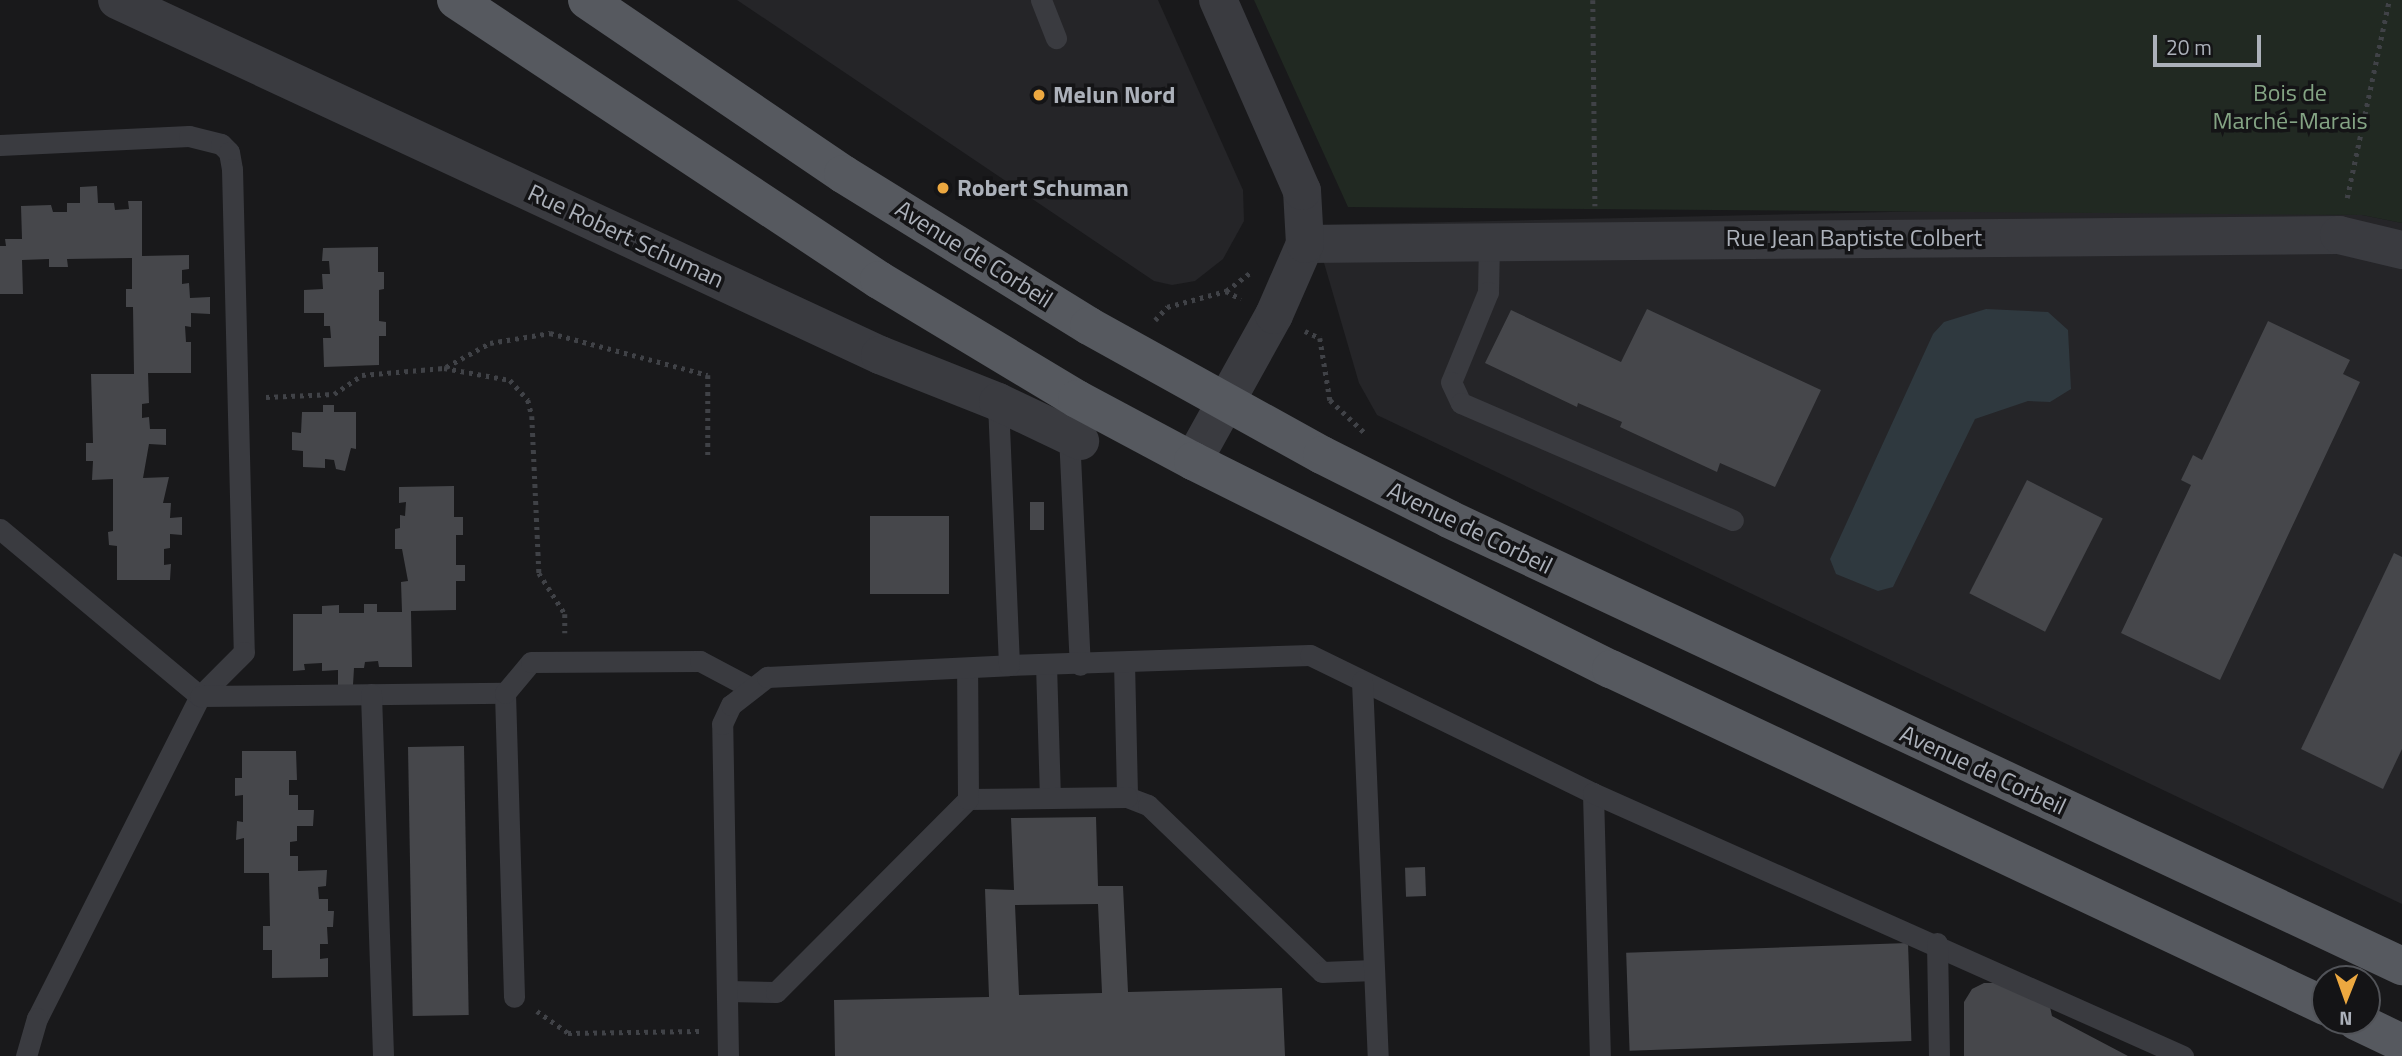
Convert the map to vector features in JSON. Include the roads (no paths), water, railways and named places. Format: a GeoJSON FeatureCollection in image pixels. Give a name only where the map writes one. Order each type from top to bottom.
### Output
{"type":"FeatureCollection","features":[{"type":"Feature","properties":{"kind":"main road"},"geometry":{"type":"LineString","coordinates":[[456,0],[879,280],[1077,399],[1193,461],[1586,656],[2311,999]]}},
{"type":"Feature","properties":{"kind":"main road","name":"Avenue de Corbeil"},"geometry":{"type":"LineString","coordinates":[[587,0],[843,174],[1089,326],[1226,402],[1449,519],[2402,966]]}},
{"type":"Feature","properties":{"kind":"main road"},"geometry":{"type":"LineString","coordinates":[[2381,1032],[2402,1042]]}},
{"type":"Feature","properties":{"kind":"street","name":"Rue Robert Schuman"},"geometry":{"type":"LineString","coordinates":[[117,0],[181,14],[880,355],[998,402],[1074,438]]}},
{"type":"Feature","properties":{"kind":"street"},"geometry":{"type":"LineString","coordinates":[[1193,461],[1273,315],[1305,244],[1302,191],[1218,0]]}},
{"type":"Feature","properties":{"kind":"street","name":"Rue Jean Baptiste Colbert"},"geometry":{"type":"LineString","coordinates":[[1305,244],[1595,239],[2339,235],[2402,250]]}},
{"type":"Feature","properties":{"kind":"lane"},"geometry":{"type":"LineString","coordinates":[[1041,0],[1056,38]]}},
{"type":"Feature","properties":{"kind":"lane"},"geometry":{"type":"LineString","coordinates":[[0,145],[189,136],[221,144],[229,152],[232,169],[244,652],[200,696],[37,1018],[26,1056]]}},
{"type":"Feature","properties":{"kind":"lane"},"geometry":{"type":"LineString","coordinates":[[1489,242],[1489,292],[1451,382],[1461,403],[1733,520]]}},
{"type":"Feature","properties":{"kind":"lane"},"geometry":{"type":"LineString","coordinates":[[998,402],[1009,665]]}},
{"type":"Feature","properties":{"kind":"lane"},"geometry":{"type":"LineString","coordinates":[[1074,438],[1080,665]]}},
{"type":"Feature","properties":{"kind":"lane"},"geometry":{"type":"LineString","coordinates":[[0,529],[200,696],[505,693]]}},
{"type":"Feature","properties":{"kind":"lane"},"geometry":{"type":"LineString","coordinates":[[728,1056],[722,724],[731,705],[749,687],[767,677],[1009,665],[1080,665],[1310,655],[1593,793],[1937,943],[2183,1056]]}},
{"type":"Feature","properties":{"kind":"lane"},"geometry":{"type":"LineString","coordinates":[[514,997],[505,693],[531,662],[701,661],[749,687]]}},
{"type":"Feature","properties":{"kind":"lane"},"geometry":{"type":"LineString","coordinates":[[1124,662],[1127,797]]}},
{"type":"Feature","properties":{"kind":"lane"},"geometry":{"type":"LineString","coordinates":[[1046,664],[1050,797]]}},
{"type":"Feature","properties":{"kind":"lane"},"geometry":{"type":"LineString","coordinates":[[967,667],[968,799]]}},
{"type":"Feature","properties":{"kind":"lane"},"geometry":{"type":"LineString","coordinates":[[1362,681],[1378,1056]]}},
{"type":"Feature","properties":{"kind":"lane"},"geometry":{"type":"LineString","coordinates":[[371,694],[383,1056]]}},
{"type":"Feature","properties":{"kind":"lane"},"geometry":{"type":"LineString","coordinates":[[1593,793],[1600,1056]]}},
{"type":"Feature","properties":{"kind":"lane"},"geometry":{"type":"LineString","coordinates":[[727,991],[776,992],[968,799],[1127,797],[1148,805],[1322,972],[1374,970]]}},
{"type":"Feature","properties":{"kind":"lane"},"geometry":{"type":"LineString","coordinates":[[1937,943],[1940,1056]]}},
{"type":"Feature","properties":{"kind":"place","name":"Melun Nord"},"geometry":{"type":"Point","coordinates":[1039,95]}},
{"type":"Feature","properties":{"kind":"place","name":"Robert Schuman"},"geometry":{"type":"Point","coordinates":[943,188]}},
{"type":"Feature","properties":{"kind":"park label","name":"Bois de Marché-Marais"},"geometry":{"type":"Point","coordinates":[2290,107]}}]}
